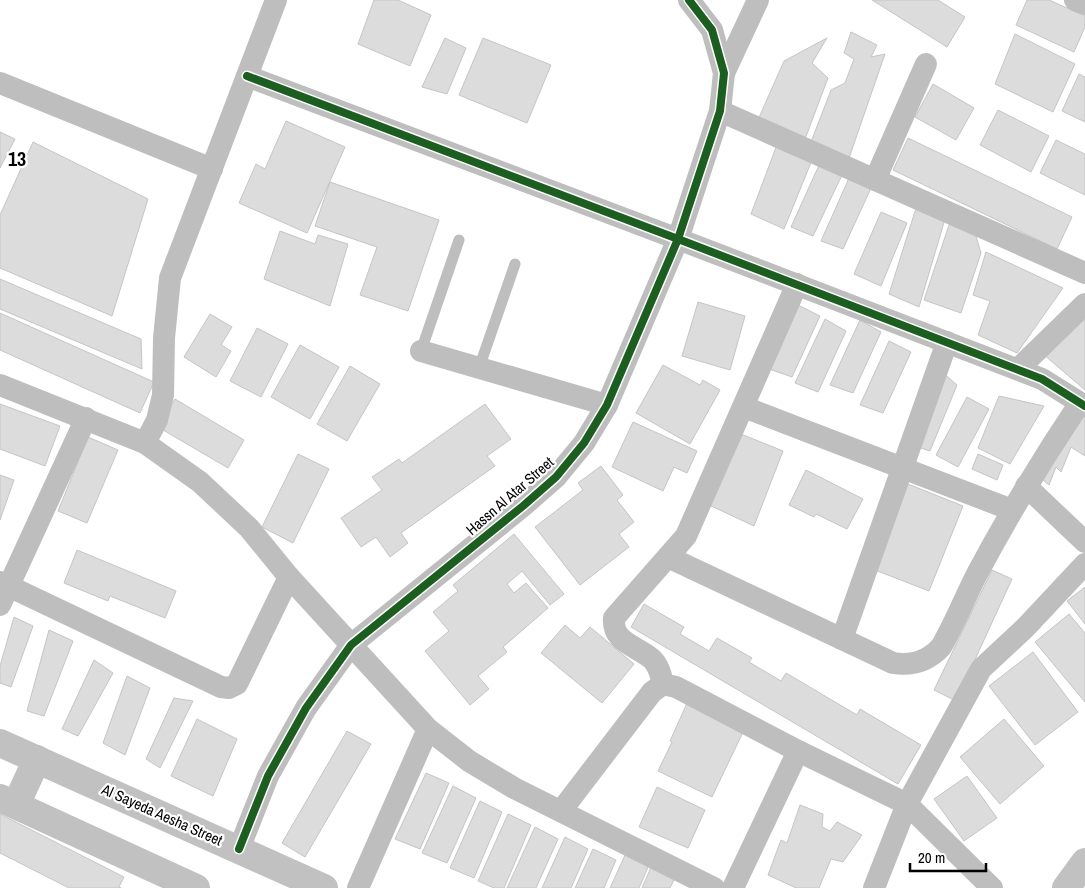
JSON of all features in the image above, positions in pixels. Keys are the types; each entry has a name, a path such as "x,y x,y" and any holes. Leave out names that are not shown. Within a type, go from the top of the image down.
{"street":[{"path":"145,443 157,420 163,395 164,338 170,278 276,0"},
{"name":"Hassn Al Atar Street","path":"239,849 268,776 306,708 351,645 523,506 556,477 584,443 607,405 678,239 720,111 724,73 712,30 688,0"},
{"path":"724,73 758,0"},
{"path":"1075,0 1085,4"},
{"path":"875,180 926,64"},
{"path":"248,76 1042,379 1082,405 1026,486 977,574 946,638 934,654 916,663 905,665 893,663 668,557"},
{"path":"0,83 212,169"},
{"path":"720,111 1085,273"},
{"path":"663,684 660,671 652,660 618,636 613,628 614,618 686,536 797,284"},
{"path":"1018,370 1085,304"},
{"path":"842,639 947,342"},
{"path":"421,351 607,405"},
{"path":"0,385 145,443 200,482 249,528 289,576 428,729 470,761 514,788 714,888"},
{"path":"744,407 1012,510"},
{"path":"86,418 3,591 221,687 229,688 237,684 289,576"},
{"path":"1026,486 1085,542"},
{"path":"874,888 907,804 981,669 1026,627 1085,564"},
{"path":"561,811 652,692 663,684 676,687 907,804 992,888"},
{"path":"358,888 428,729"},
{"name":"Al Sayeda Aesha Street","path":"0,742 324,888"},
{"path":"733,888 798,750"},
{"path":"37,759 8,801 179,884"}],"lane":[{"path":"421,351 459,240"},
{"path":"479,368 515,264"}],"building":[{"path":"374,0 398,0 431,15 410,66 358,44"},
{"path":"872,0 938,0 965,17 947,47"},
{"path":"1027,0 1049,0 1085,16 1085,27 1074,52 1016,25"},
{"path":"851,32 877,45 871,57 885,54 849,158 811,142 831,90 845,83 854,59 844,53"},
{"path":"1015,34 1075,64 1053,112 995,84"},
{"path":"445,38 466,48 447,94 422,87"},
{"path":"483,38 551,65 527,123 459,95"},
{"path":"827,38 812,63 828,78 802,147 757,122 784,61"},
{"path":"1079,74 1085,77 1085,122 1062,111"},
{"path":"933,84 974,108 956,140 915,117"},
{"path":"998,110 1049,136 1031,172 980,145"},
{"path":"286,121 345,147 307,233 239,203 256,164 265,169"},
{"path":"0,132 15,139 0,168"},
{"path":"908,138 1072,217 1057,249 893,170"},
{"path":"1056,140 1085,154 1085,195 1040,173"},
{"path":"33,142 148,199 112,316 0,268 0,215"},
{"path":"778,142 812,160 784,229 751,214"},
{"path":"820,163 842,175 813,236 791,227"},
{"path":"850,176 872,186 843,249 821,241"},
{"path":"330,182 439,220 408,311 360,295 377,247 315,226"},
{"path":"917,205 945,219 919,307 889,294"},
{"path":"881,212 907,223 881,286 854,274"},
{"path":"950,222 975,233 981,253 961,313 924,300"},
{"path":"280,231 315,244 318,235 348,244 330,306 264,279"},
{"path":"986,252 1063,288 1017,353 978,335 990,301 973,295"},
{"path":"0,279 141,339 142,369 0,309"},
{"path":"698,302 745,316 730,370 682,356"},
{"path":"798,305 820,316 792,377 769,369"},
{"path":"0,313 154,382 140,413 0,350"},
{"path":"210,314 232,327 221,345 231,351 216,377 184,357"},
{"path":"1085,318 1085,390 1043,354"},
{"path":"825,319 846,331 818,392 795,383"},
{"path":"860,320 881,332 853,393 830,385"},
{"path":"257,328 288,344 261,397 230,381"},
{"path":"889,341 911,352 883,413 860,405"},
{"path":"300,345 339,367 310,419 271,397"},
{"path":"663,365 700,385 703,380 720,390 690,444 636,413"},
{"path":"350,366 380,384 347,441 317,424"},
{"path":"942,372 957,385 930,451 911,445"},
{"path":"999,396 1044,406 1010,464 978,448"},
{"path":"967,397 989,409 958,467 936,455"},
{"path":"175,399 244,440 228,468 158,427"},
{"path":"0,404 60,426 45,466 0,449"},
{"path":"485,404 511,439 487,456 495,466 401,533 408,543 390,557 376,537 361,547 341,518 382,490 372,477 399,459 402,463"},
{"path":"1079,414 1085,418 1085,456 1071,447 1061,472 1056,467 1049,485 1038,476"},
{"path":"633,422 697,451 687,473 674,467 663,491 612,467"},
{"path":"741,434 783,451 754,526 709,505"},
{"path":"88,437 118,450 87,523 58,511"},
{"path":"298,454 329,469 293,543 262,527"},
{"path":"978,454 1003,465 997,480 972,469"},
{"path":"601,466 623,495 617,500 634,522 619,534 629,547 580,585 535,527 583,490 578,483"},
{"path":"806,470 863,499 847,529 816,514 814,517 789,505"},
{"path":"0,475 14,480 0,520"},
{"path":"908,484 963,506 929,591 875,570"},
{"path":"514,534 564,594 550,605 522,571 507,584 514,593 526,583 548,608 503,647 507,652 478,676 489,689 470,705 425,651 449,631 433,612 458,591 453,585"},
{"path":"77,550 176,591 165,618 110,596 108,601 64,583"},
{"path":"992,570 1012,579 956,701 934,690"},
{"path":"1085,587 1085,624 1067,601"},
{"path":"644,604 684,627 680,634 709,651 717,638 752,658 749,662 781,681 786,673 857,715 860,709 921,745 898,784 631,627"},
{"path":"1069,614 1085,633 1085,702 1035,642"},
{"path":"14,617 33,626 11,687 0,683 0,666"},
{"path":"565,625 580,638 590,627 634,664 602,703 541,653"},
{"path":"49,630 73,641 44,716 27,711"},
{"path":"1033,652 1078,712 1035,745 989,686"},
{"path":"94,660 113,673 78,736 62,729"},
{"path":"127,676 150,688 125,755 103,743"},
{"path":"174,698 193,701 160,768 146,759"},
{"path":"688,701 745,728 712,797 658,771"},
{"path":"197,719 237,739 213,796 171,776"},
{"path":"1004,719 1044,766 1000,804 960,757"},
{"path":"347,731 371,744 305,857 282,843"},
{"path":"426,773 449,783 420,849 395,839"},
{"path":"967,776 997,818 964,841 934,799"},
{"path":"453,786 476,798 447,863 422,853"},
{"path":"657,787 705,810 688,848 639,827"},
{"path":"480,801 502,812 474,878 450,868"},
{"path":"800,805 823,814 822,827 830,831 837,822 862,835 843,862 831,859 819,888 796,888 768,875 781,840 787,843"},
{"path":"0,814 124,877 119,887 121,888 69,888 0,853"},
{"path":"508,814 531,825 504,888 494,888 478,881"},
{"path":"535,827 558,839 536,888 507,888"},
{"path":"565,837 588,849 571,888 542,888"},
{"path":"593,849 616,860 604,888 575,888"},
{"path":"626,853 649,865 639,888 610,888"},
{"path":"652,865 676,876 670,888 642,888"}],"cycle path":[{"path":"239,849 268,776 306,708 351,645 523,506 556,477 584,443 607,405 678,239 720,111 724,73 712,30 689,0"},
{"path":"247,76 1042,379 1085,406"}],"district":[{"name":"13","path":"17,159"}]}
